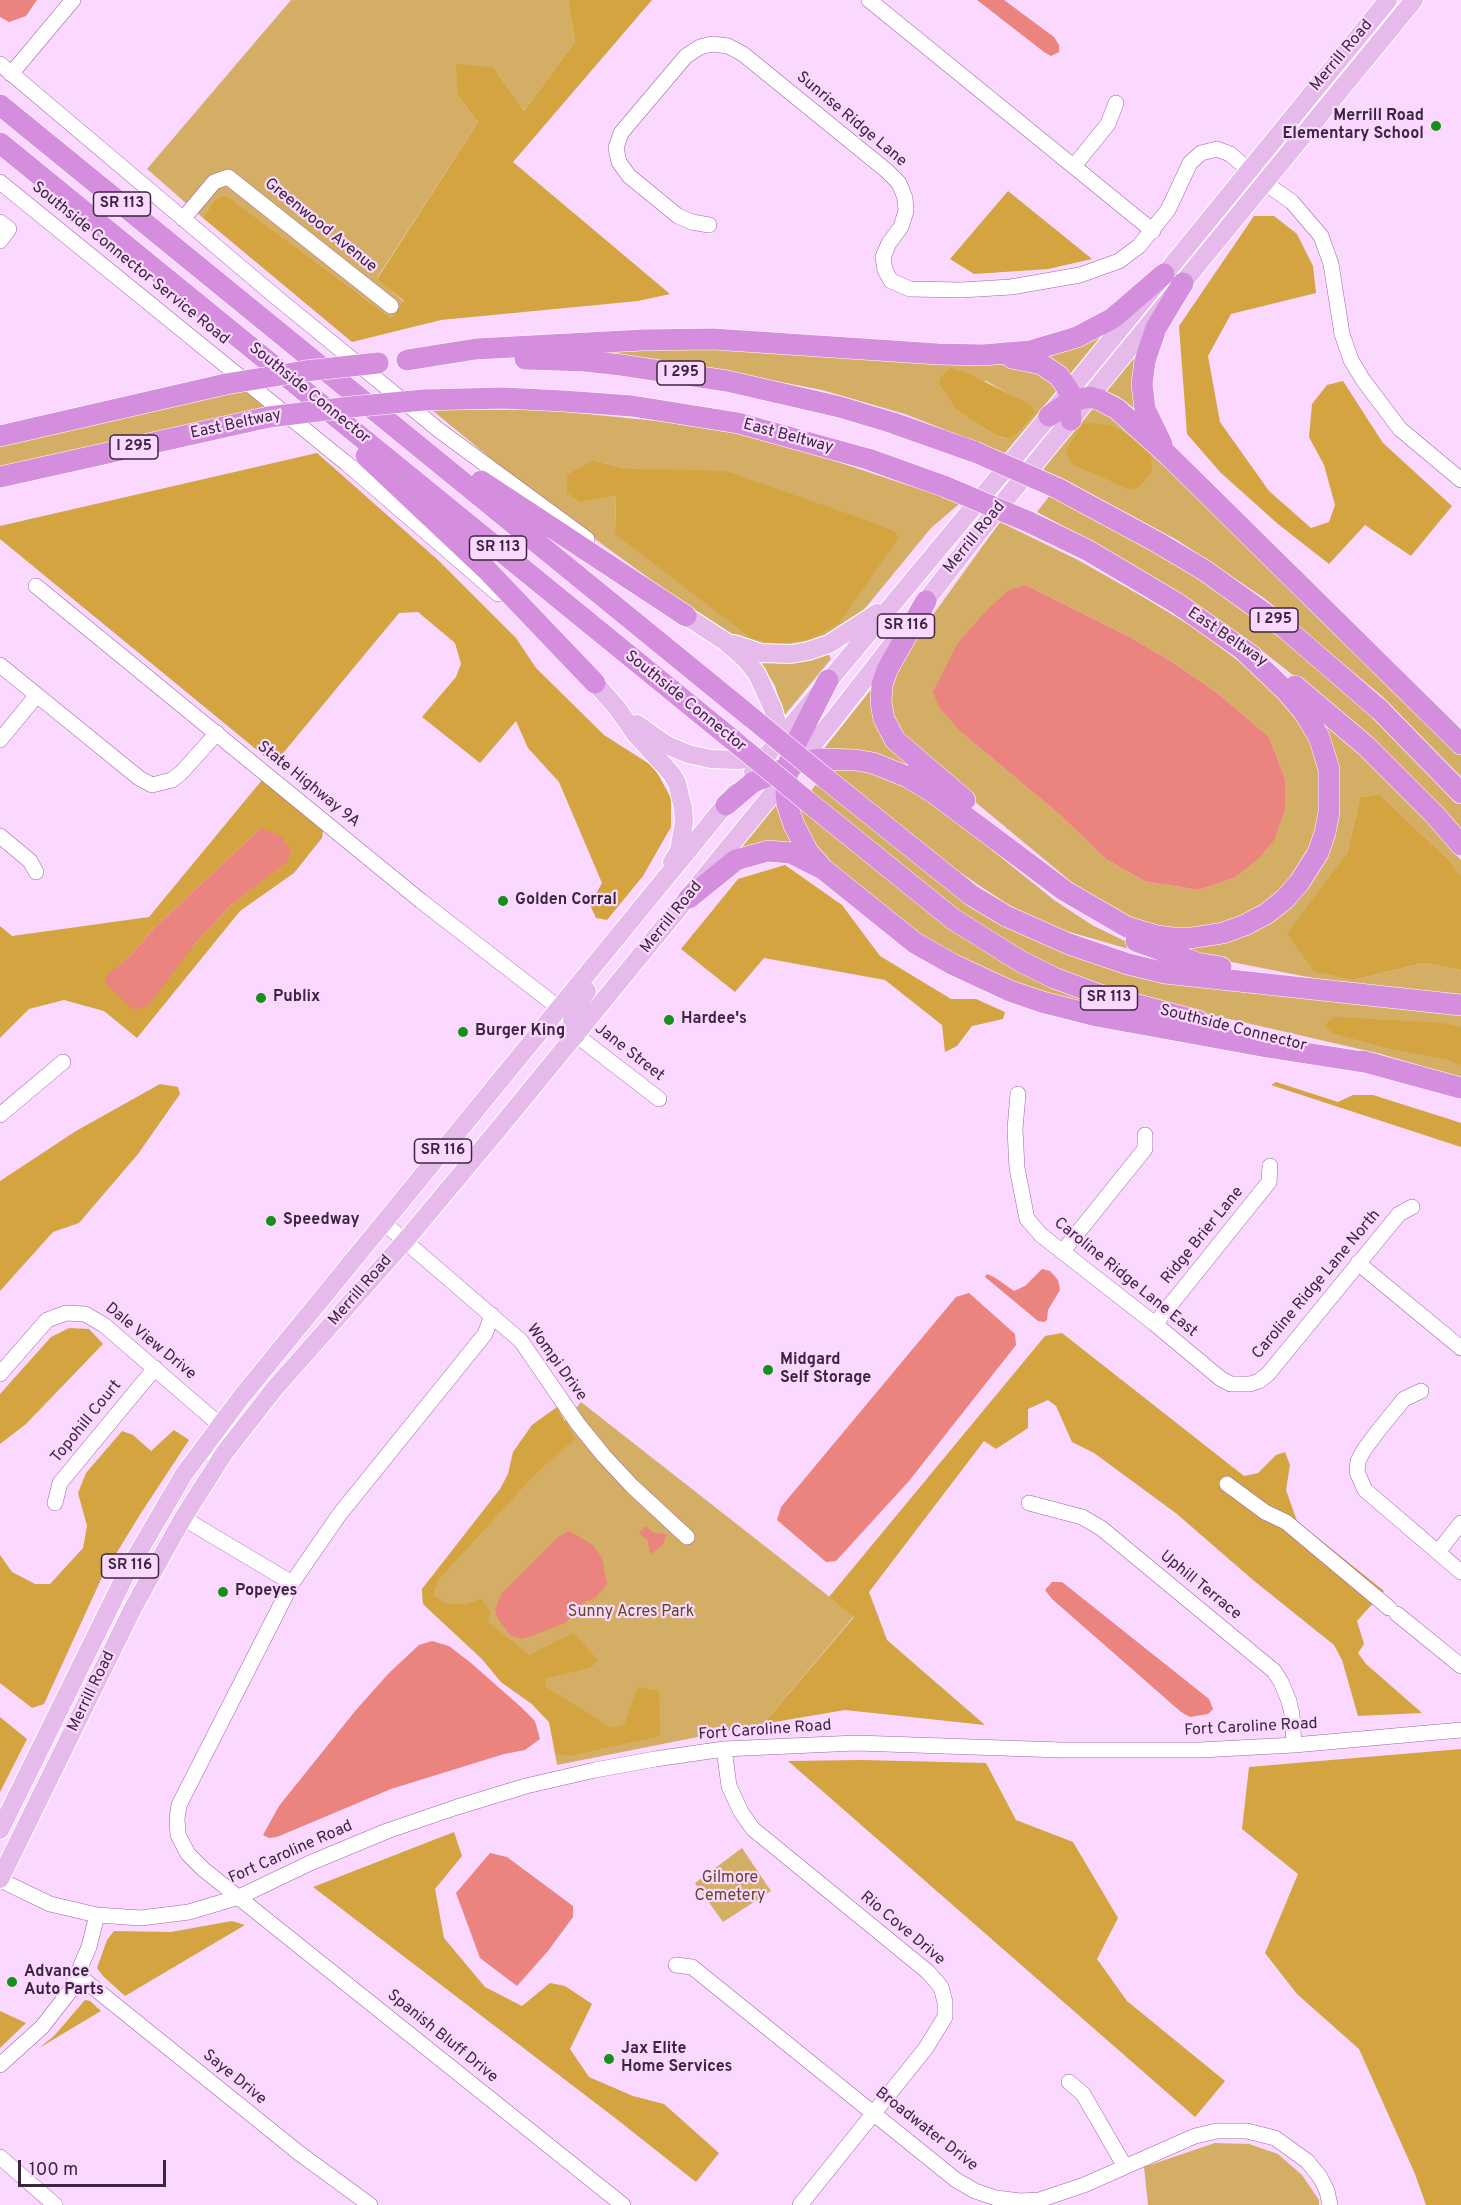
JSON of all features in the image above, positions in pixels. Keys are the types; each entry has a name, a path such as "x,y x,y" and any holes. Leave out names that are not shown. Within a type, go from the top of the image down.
{"highway":[{"name":"Southside Connector","path":"0,105 422,447 596,593 971,895 1041,933 1128,964 1165,973 1461,1005"},
{"name":"Southside Connector","path":"0,143 807,801 953,919 992,945 1054,978 1100,995 1376,1064 1461,1088"},
{"path":"982,355 1030,351 1077,337 1180,277"},
{"path":"1168,455 1145,409 1142,384 1149,343 1180,277"},
{"path":"407,360 476,349 643,340 713,339 982,355 1022,359 1041,364 1059,376 1075,402"},
{"path":"261,356 488,570 595,683"},
{"name":"I 295","path":"0,436 226,384 305,371 407,360 481,358 585,361 691,374 790,394 892,423 975,452 1057,488 1194,564 1285,628 1380,710 1461,793"},
{"name":"East Beltway","path":"0,477 269,417 350,406 424,400 503,398 632,406 738,423 868,459 946,487 1029,522 1086,550 1131,576 1178,604 1284,676 1358,740 1435,815 1461,845"},
{"path":"1049,416 1075,402 1100,400 1117,409 1168,455 1461,744"},
{"path":"422,447 454,463 686,616"},
{"path":"926,601 887,670 882,685 881,703 888,729 904,749 1100,912"},
{"path":"782,760 856,760 873,763 908,777 966,816 1065,891 1127,927 1157,936 1191,938 1223,933 1266,914 1285,899 1311,865 1325,833 1329,812 1329,769 1319,737 1304,712 1286,691 1241,648"},
{"path":"726,805 782,760 828,680"},
{"path":"782,760 787,804 794,825 808,852 823,869 915,943 982,979 1021,995 1097,1016 1376,1064"},
{"path":"908,777 1066,903 1094,920 1162,952 1197,963 1260,975 1290,987"},
{"path":"689,898 736,860 768,850 790,853 823,869"}],"main road":[{"name":"Merrill Road","path":"1180,277 1231,194 1312,91 1388,0"},
{"path":"1344,86 1348,67 1405,0"},
{"name":"Merrill Road","path":"0,1880 133,1608 183,1518 225,1452 275,1388 405,1241 689,898 736,839 782,760 833,720 926,601 1075,402 1180,277 1246,206 1414,0"},
{"path":"1265,183 1264,167 1303,119 1309,108 1312,91"},
{"path":"1180,277 1246,194 1250,185 1250,171"},
{"name":"Merrill Road","path":"828,680 1049,416"},
{"path":"726,642 761,653 791,654 808,651 829,644 893,602"},
{"path":"617,708 659,740 688,754 711,759 782,760 777,723 757,674 745,659 726,642 686,616"},
{"path":"595,683 636,735 671,772 681,794 684,822 679,851 657,890"},
{"name":"Merrill Road","path":"0,1830 128,1570 178,1484 220,1425 726,805"},
{"path":"576,1035 572,1022 578,1001 704,848 726,805"},
{"path":"496,1132 555,1048 562,1031 559,1008"}],"street":[{"path":"73,0 6,69 276,297 440,431 630,570 686,616"},
{"path":"869,0 1153,231"},
{"name":"Sunrise Ridge Lane","path":"709,225 692,222 678,216 629,176 619,162 616,148 621,133 686,56 700,47 712,44 728,46 743,54 899,183 905,198 906,211 901,227 889,243 883,257 885,270 891,281 910,289 961,290 1011,287 1080,275 1119,261 1139,246 1168,210 1190,163 1201,153 1217,149 1230,154 1250,171"},
{"path":"1074,166 1108,124 1116,103"},
{"name":"Greenwood Avenue","path":"183,219 214,182 224,177 234,180 391,306"},
{"name":"Southside Connector Service Road","path":"0,182 166,315 404,512 595,683"},
{"path":"1265,183 1292,202 1321,236 1332,264 1342,334 1351,360 1363,380 1400,429 1461,480"},
{"name":"State Highway 9A","path":"36,586 421,901 559,1008"},
{"path":"0,665 139,778 152,785 172,780 181,773 217,733"},
{"path":"0,740 37,695"},
{"path":"0,836 30,861 36,872"},
{"name":"Jane Street","path":"576,1035 659,1099"},
{"path":"0,1115 63,1062"},
{"name":"Caroline Ridge Lane East","path":"1018,1094 1015,1129 1017,1168 1027,1219 1041,1235 1221,1379 1231,1384 1250,1384"},
{"path":"1063,1251 1145,1149 1145,1135"},
{"name":"Ridge Brier Lane","path":"1155,1324 1269,1182 1270,1166"},
{"name":"Caroline Ridge Lane North","path":"1250,1384 1268,1374 1399,1214 1412,1207"},
{"name":"Wompi Drive","path":"384,1223 521,1341 578,1424 604,1456 632,1486 687,1537"},
{"path":"1358,1263 1459,1343"},
{"name":"Dale View Drive","path":"0,1374 47,1320 66,1313 85,1314 94,1318 155,1368 220,1425"},
{"name":"Spanish Bluff Drive","path":"492,1315 485,1334 339,1515 292,1583 179,1805 178,1835 188,1854 239,1897 623,2205"},
{"name":"Topohill Court","path":"55,1503 60,1483 155,1368"},
{"path":"1421,1391 1404,1399 1364,1450 1358,1461 1357,1472 1365,1490 1461,1572"},
{"path":"199,1491 223,1442 224,1433 220,1425"},
{"path":"1227,1484 1265,1512 1286,1522 1461,1666"},
{"name":"Uphill Terrace","path":"1029,1503 1082,1517 1101,1528 1274,1671 1289,1701 1294,1745"},
{"path":"183,1518 292,1583"},
{"path":"1438,1552 1461,1523"},
{"name":"Fort Caroline Road","path":"0,1880 50,1904 98,1916 141,1918 189,1912 239,1897 310,1863 387,1831 457,1807 526,1786 596,1770 724,1749 856,1743 1061,1750 1200,1749 1294,1745 1461,1730"},
{"name":"Rio Cove Drive","path":"724,1749 732,1794 753,1829 928,1972 941,1987 945,2002 945,2017 936,2034 800,2205"},
{"path":"0,2065 42,2027 65,1999 78,1975 98,1916"},
{"name":"Broadwater Drive","path":"676,1965 692,1967 956,2180 975,2191 996,2198 1020,2201 1039,2200 1084,2185 1124,2165 1195,2136 1217,2131 1247,2131 1275,2138 1307,2161 1320,2177 1327,2191 1330,2205"},
{"name":"Saye Drive","path":"78,1975 299,2154 368,2204"},
{"path":"1069,2082 1083,2094 1124,2165"},
{"path":"0,2157 55,2205"}],"green space":[{"path":"291,0 568,0 575,42 524,111 494,68 458,96 478,122 377,278 404,302 391,318 226,195 215,199 203,218 147,169"},
{"path":"1112,324 1069,381 1038,356"},
{"path":"622,345 865,352 1037,367 1061,388 1009,455 905,414 822,390 682,363 567,351","holes":["986,381 1033,407 1034,412 1029,421 1018,433 1007,439 995,435 956,410 940,386"]},
{"path":"1139,347 1142,414 1119,397 1104,390"},
{"path":"244,390 267,409 0,469 0,443"},
{"path":"1091,404 1100,404 1461,748 1461,777 1383,697 1264,598 1177,540 1064,479 1039,468"},
{"path":"432,410 548,410 666,422 740,434 787,445 959,504 931,528 862,612 838,632 784,649 731,638 540,499","holes":["593,460 624,468 668,470 798,497 896,532 615,534 616,495"]},
{"path":"1051,494 1187,566 1324,667 1461,802 1461,834 1322,698 1256,646 1185,596 1037,512"},
{"path":"1000,522 1078,560 1145,598 1196,629 1280,692 1322,761 1319,836 1276,900 1211,931 1147,927 1080,889 950,781 893,724 890,693 904,655","holes":["1026,585 1128,636 1216,692 1269,737 1285,778 1285,809 1234,878 1199,890 1144,881 1106,859 1059,814 962,733"]},
{"path":"827,652 831,659 784,716 775,686 758,658"},
{"path":"873,687 909,764 907,765 879,755 823,750"},
{"path":"1317,717 1361,756 1429,824 1461,860 1461,875 1449,860 1379,794 1360,797 1347,853 1288,934 1353,980 1424,963 1461,970 1461,995 1318,979 1201,956 1175,948 1234,936 1328,843"},
{"path":"825,764 884,772 931,801 1054,900 1092,925 1143,950 1143,953 1066,931 1027,915 1004,902 946,863"},
{"path":"818,782 1048,943 1461,1012 1461,1077 1377,1053 1134,997 1058,970 969,920 810,792"},
{"path":"777,801 793,844 738,850"},
{"path":"793,803 922,906 1117,1010 1056,1000 941,950 820,857"},
{"name":"Sunny Acres Park","path":"581,1402 854,1616 763,1724 557,1765 549,1722 532,1704 501,1682 482,1659 423,1604 422,1589"},
{"name":"Gilmore Cemetery","path":"742,1848 771,1891 723,1922 695,1883"},
{"path":"1215,2143 1249,2144 1278,2154 1302,2175 1319,2200 1319,2205 1148,2205 1144,2167"}],"shaded area":[{"path":"0,0 37,0 26,16 9,22 0,17"},
{"path":"568,0 652,0 513,162 670,294 638,301 441,320 352,342 203,218 215,199 226,195 391,318 404,301 377,279 478,122 458,96 456,64 494,68 524,111 575,42"},
{"path":"977,0 1004,0 1054,37 1059,45 1059,52 1051,56 1044,52"},
{"path":"1008,191 1092,259 1048,269 974,274 950,259"},
{"path":"1254,216 1274,216 1297,234 1313,266 1316,293 1231,314 1208,356 1220,422 1269,491 1311,528 1329,522 1335,505 1324,465 1309,437 1312,404 1327,385 1343,381 1383,443 1452,506 1411,556 1365,525 1329,564 1278,524 1221,473 1187,434 1179,326"},
{"path":"950,368 969,374 1028,403 1035,412 1018,433 1008,439 995,435 956,410 940,386 940,379"},
{"path":"1095,423 1114,426 1151,451 1152,471 1140,486 1131,490 1072,464 1066,451 1082,424"},
{"path":"317,453 439,561 516,638 536,668 604,735 654,767 671,798 671,827 643,876 607,920 596,918 590,905 602,883 559,782 528,748 516,721 480,763 422,717 456,677 461,664 455,643 418,612 399,613 274,764 0,539 0,526"},
{"path":"593,460 624,468 725,471 869,521 896,532 898,539 839,623 810,639 778,644 751,638 615,534 616,495 580,502 567,493 567,475"},
{"path":"1026,585 1128,636 1169,660 1216,692 1269,737 1285,778 1285,809 1274,840 1259,858 1234,878 1199,890 1144,881 1106,859 1059,814 962,733 939,707 933,692 958,643 988,609 1009,590"},
{"path":"262,780 323,831 322,838 294,873 240,911 137,1038 104,1011 64,1000 29,1009 0,1038 0,926 12,936 149,917","holes":["261,828 286,862 231,905 193,946 107,976 130,956 153,929"]},
{"path":"1379,794 1449,860 1461,875 1461,970 1424,963 1353,980 1314,971 1287,934 1347,853 1360,797"},
{"path":"261,828 281,836 291,851 287,862 231,905 193,946 149,1005 134,1010 105,983 106,976 130,956 153,929"},
{"path":"785,865 842,905 880,956 951,999 976,999 1005,1012 1003,1019 972,1026 957,1046 945,1052 942,1025 885,980 764,958 735,992 681,949 738,879"},
{"path":"1335,1017 1442,1023 1461,1027 1461,1065 1449,1060 1387,1048 1332,1033 1324,1025"},
{"path":"1276,1082 1338,1102 1353,1095 1373,1095 1461,1123 1461,1147 1271,1085"},
{"path":"160,1084 178,1087 180,1094 138,1154 79,1223 53,1232 0,1291 0,1181 76,1131"},
{"path":"1042,1269 1050,1271 1058,1280 1060,1290 1044,1322 1038,1321 985,1277 987,1274 994,1277 1014,1291 1025,1286"},
{"path":"969,1293 1015,1334 1016,1345 909,1481 836,1561 826,1562 777,1520 781,1507 956,1297"},
{"path":"69,1328 89,1329 103,1344 26,1424 0,1444 0,1394 51,1337"},
{"path":"1062,1333 1244,1476 1258,1473 1276,1455 1285,1452 1290,1465 1286,1490 1297,1521 1384,1591 1357,1621 1364,1644 1358,1653 1366,1664 1422,1713 1358,1716 1342,1660 1334,1645 1253,1580 1177,1514 1094,1453 1072,1442 1056,1406 1048,1400 1028,1409 1028,1428 996,1449 984,1441 869,1592 887,1640 985,1725 845,1710 763,1724 854,1617 829,1597 1045,1336"},
{"path":"557,1407 575,1439 537,1472 438,1580 433,1596 448,1604 466,1604 481,1599 490,1611 488,1622 529,1655 573,1633 597,1659 592,1667 545,1679 546,1687 611,1728 624,1725 638,1687 659,1691 660,1736 569,1756 556,1754 549,1722 532,1704 501,1682 482,1659 423,1604 422,1589 500,1489 508,1474 513,1452 532,1425"},
{"path":"174,1430 189,1440 103,1575 44,1704 32,1708 0,1683 0,1555 12,1572 35,1584 50,1584 83,1548 87,1526 78,1493 86,1473 122,1431 133,1435 151,1451"},
{"path":"645,1526 654,1533 667,1534 662,1546 650,1554 648,1541 639,1533"},
{"path":"569,1531 593,1545 602,1558 607,1584 595,1598 583,1603 565,1623 523,1639 511,1636 498,1619 495,1609 502,1593 558,1537"},
{"path":"1052,1582 1062,1582 1209,1699 1213,1709 1208,1714 1190,1717 1181,1712 1052,1599 1045,1590"},
{"path":"432,1641 449,1646 522,1708 535,1721 540,1739 525,1750 504,1754 391,1789 277,1837 269,1838 263,1835 279,1806 356,1710 389,1673 419,1645"},
{"path":"0,1717 27,1739 0,1792"},
{"path":"1461,1749 1461,2205 1426,2205 1415,2174 1359,2049 1297,1994 1265,1953 1298,1874 1242,1829 1249,1767"},
{"path":"788,1761 986,1763 1016,1820 1073,1842 1118,1918 1097,1959 1127,2001 1225,2081 1195,2117"},
{"path":"454,1832 462,1856 435,1889 444,1938 485,1987 522,2006 550,1983 565,1986 592,2004 570,2049 589,2077 633,2096 664,2104 719,2153 696,2182 313,1887"},
{"path":"490,1853 507,1857 573,1906 573,1917 548,1951 517,1986 480,1958 456,1893"},
{"path":"232,1921 245,1925 125,1996 97,1968 107,1940 114,1931 171,1932"},
{"path":"85,2000 90,2001 101,2011 39,2048 54,2036"},
{"path":"0,2011 26,2023 0,2048"}],"place":[{"name":"Merrill Road Elementary School","path":"1436,126"},
{"name":"Golden Corral","path":"503,901"},
{"name":"Publix","path":"261,998"},
{"name":"Hardee's","path":"669,1020"},
{"name":"Burger King","path":"463,1032"},
{"name":"Speedway","path":"271,1221"},
{"name":"Midgard Self Storage","path":"768,1370"},
{"name":"Popeyes","path":"223,1592"},
{"name":"Advance Auto Parts","path":"12,1982"},
{"name":"Jax Elite Home Services","path":"609,2059"}]}
